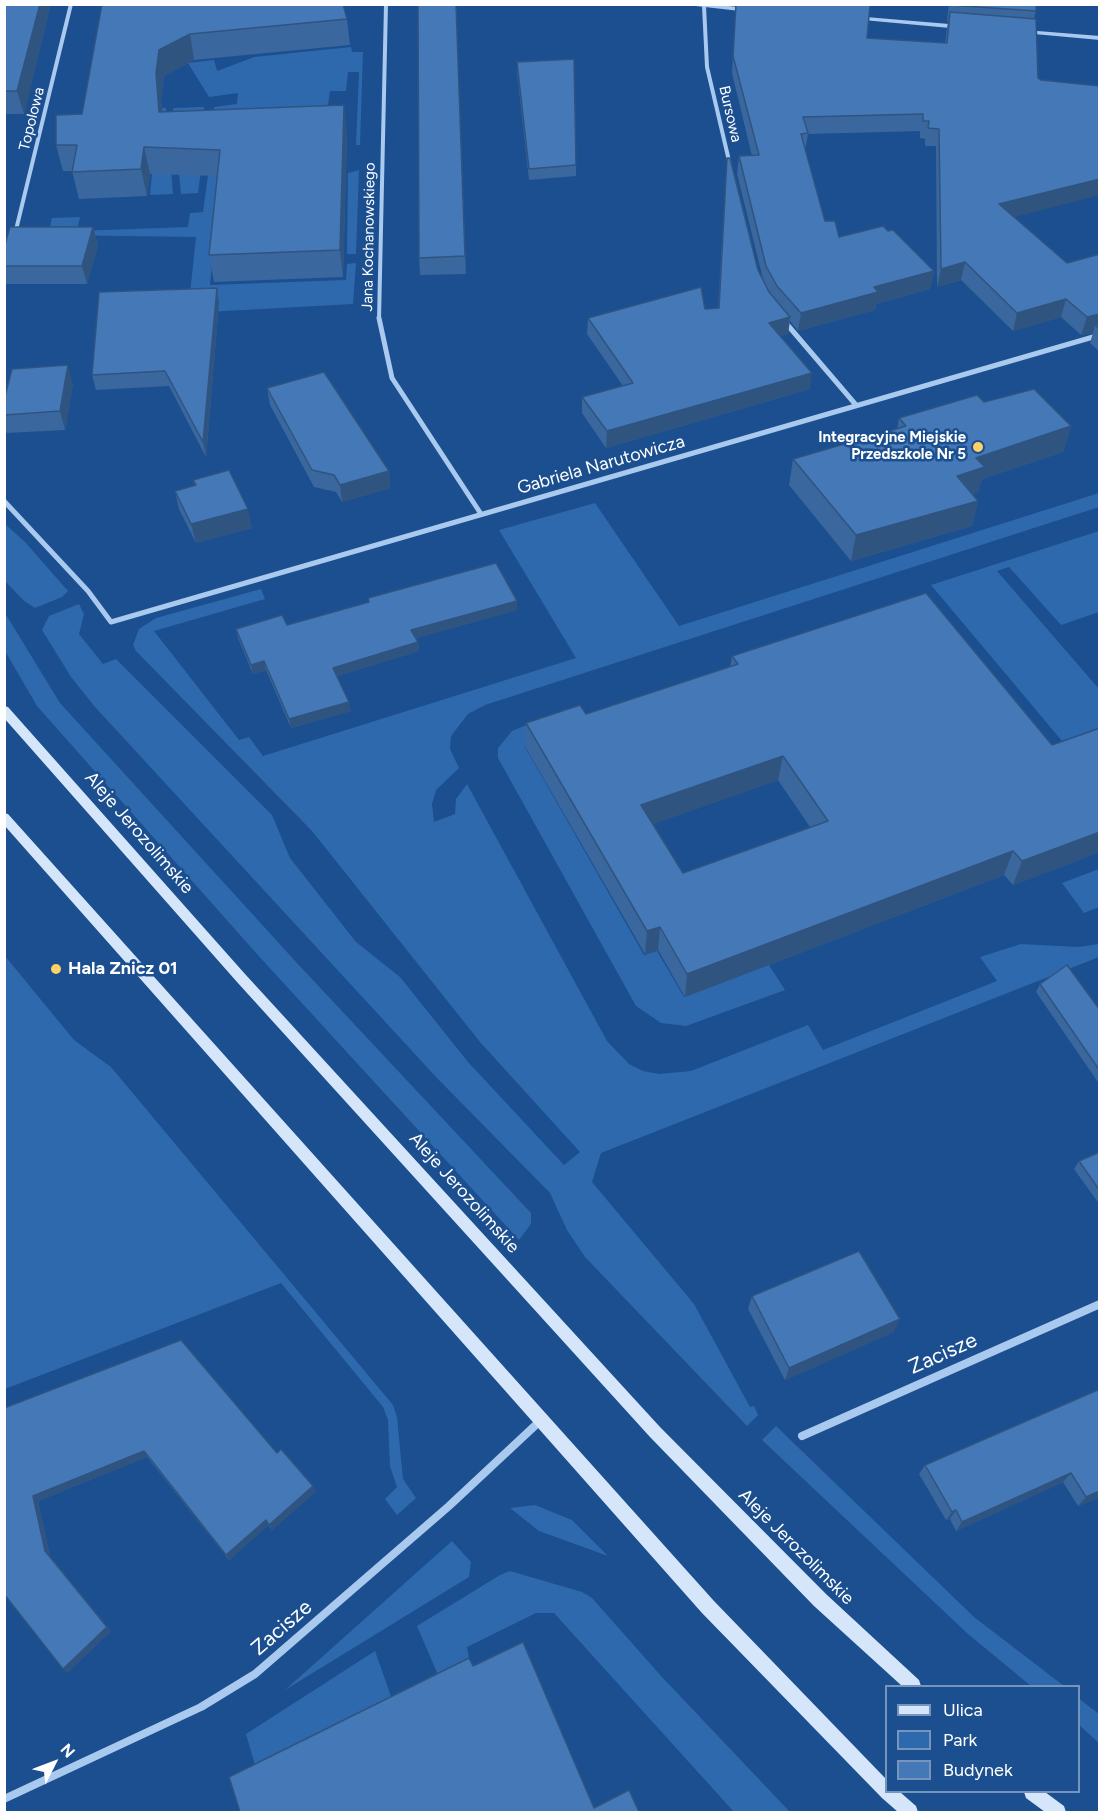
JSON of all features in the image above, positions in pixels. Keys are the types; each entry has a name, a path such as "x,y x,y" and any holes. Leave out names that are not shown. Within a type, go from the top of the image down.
{"main road":[{"name":"Aleje Jerozolimskie","path":"4,710 241,978 655,1432 820,1600 912,1685"},
{"path":"4,817 708,1607 885,1789"},
{"path":"889,1793 910,1812"},
{"path":"1034,1793 1058,1812"}],"street":[{"name":"Topolowa","path":"13,243 71,4"},
{"name":"Jana Kochanowskiego","path":"386,4 379,320 392,378 481,514"},
{"path":"681,4 763,11"},
{"name":"Bursowa","path":"704,6 707,67 731,169"},
{"path":"844,17 972,27"},
{"path":"1018,31 1100,38"},
{"path":"778,315 856,405"},
{"name":"Gabriela Narutowicza","path":"4,501 88,591 111,622 1100,335"},
{"name":"Zacisze","path":"802,1436 1100,1304"},
{"name":"Zacisze","path":"4,1799 201,1707 255,1674 449,1506 540,1421"}],"green space":[{"path":"351,47 352,52 363,52 360,145 356,145 359,72 348,72 346,91 330,91 325,127 212,135 214,107 237,104 238,93 209,97 188,63 214,60 217,71 254,57"},
{"path":"204,107 200,130 203,154 198,193 181,194 173,108"},
{"path":"162,108 166,108 173,194 150,195 152,174 169,174"},
{"path":"359,170 356,254 347,254 348,173"},
{"path":"208,175 221,175 210,285 346,280 347,264 356,263 353,304 188,313 196,237 48,235 52,218 80,217 77,231 188,227 190,213 203,212"},
{"path":"1099,493 1099,507 485,705 468,714 451,736 450,749 459,768 436,790 432,804 434,822 455,814 456,799 467,784 607,1041 629,1064 643,1071 659,1074 691,1071 808,1025 823,1050 997,981 980,957 1021,944 1078,947 1099,944 1099,957 601,1153 592,1182 694,1304 750,1407 754,1406 758,1415 747,1426 585,1257 567,1230 550,1193 437,1078 95,707 71,677 42,630 49,616 79,604 84,614 79,634 103,664 116,659 272,815 290,858 356,942 400,977 468,1062 564,1165 580,1152 480,1042 312,831 136,651 133,645 139,629 156,618 261,589 265,599 154,631 239,740 249,737 263,756 576,658 499,530 595,503 679,626"},
{"path":"5,524 25,542 68,591 62,597 35,608 24,601 5,581"},
{"path":"1099,531 1099,612 1061,625 1009,567 997,571 1099,689 1099,728 1062,741 931,585"},
{"path":"5,613 60,703 297,963 531,1213 531,1224 519,1240 256,953 37,706 5,651"},
{"path":"563,710 576,730 525,747 644,955 657,951 684,997 769,965 785,990 686,1026 661,1023 636,1006 498,758 498,748 512,731"},
{"path":"1099,869 1099,907 1084,913 1062,883"},
{"path":"5,956 74,1040 111,1067 393,1405 397,1417 403,1479 416,1498 397,1515 385,1499 397,1487 390,1466 388,1420 383,1407 281,1283 5,1389"},
{"path":"776,1426 974,1617 1063,1685 1030,1685 968,1634 762,1440"},
{"path":"535,1505 572,1520 608,1556 539,1531 510,1508"},
{"path":"452,1541 471,1562 469,1577 285,1690"},
{"path":"510,1571 582,1592 592,1598 662,1677 790,1812 734,1812 554,1613 536,1613 467,1647 469,1659 438,1675 417,1626"},
{"path":"375,1651 392,1699 255,1765 246,1734"},
{"path":"1080,1700 1099,1714 1099,1743 1080,1726"}],"building":[{"path":"4,4 40,4 17,91 4,91"},
{"path":"102,4 343,4 347,19 190,34 159,50 156,73 159,112 344,105 340,250 209,255 220,150 144,147 141,169 72,172 77,145 56,145 56,115 82,114"},
{"path":"418,4 456,4 465,256 419,258"},
{"path":"736,4 870,5 867,38 947,43 950,12 1036,19 1038,78 1100,86 1100,179 999,204 1067,263 1100,254 1100,314 1087,317 1066,299 1017,313 965,262 941,269 939,129 928,128 929,121 923,121 923,114 803,117 808,133 801,134 825,221 835,221 839,237 883,226 888,231 893,230 934,271 874,287 878,292 801,313 777,286 766,266 739,156 759,155 733,56"},
{"path":"950,4 1036,4 1036,11 950,5"},
{"path":"574,59 576,165 529,169 517,62"},
{"path":"727,158 730,158 758,270 769,292 790,317 769,323 812,373 607,431 582,397 633,383 588,318 701,287 705,309 719,308"},
{"path":"10,227 93,227 82,266 4,266 4,248"},
{"path":"217,288 203,442 165,371 92,375 99,292"},
{"path":"68,365 60,411 4,415 4,400 12,369"},
{"path":"324,372 389,471 340,485 334,475 312,470 267,388"},
{"path":"1034,389 1071,426 976,458 985,467 957,476 978,501 856,535 793,459 906,426 899,418 977,395 984,402"},
{"path":"229,470 248,509 191,524 175,491 196,485 193,480"},
{"path":"496,563 517,601 411,630 418,642 333,668 349,702 289,719 264,661 251,665 236,629 282,615 287,625 369,602 368,598"},
{"path":"926,593 1052,745 1100,728 1100,832 1022,861 1013,851 687,974 660,927 647,931 526,723 580,705 586,714 738,664 732,656","holes":["783,756 828,821 683,873 641,805"]},
{"path":"1067,965 1100,1010 1100,1071 1040,984"},
{"path":"1100,1152 1100,1191 1079,1161"},
{"path":"859,1251 900,1319 789,1368 752,1296"},
{"path":"181,1340 277,1453 281,1449 313,1486 269,1525 266,1520 226,1555 144,1451 33,1496 45,1551 107,1627 63,1669 4,1594 4,1408"},
{"path":"1100,1389 1100,1491 1086,1497 1071,1473 962,1522 956,1510 952,1512 925,1465"},
{"path":"523,1642 594,1808 629,1790 639,1812 240,1812 229,1777 469,1658 473,1666"}],"place":[{"name":"Integracyjne Miejskie Przedszkole Nr 5","path":"978,447"},
{"name":"Hala Znicz 01","path":"56,969"}]}
